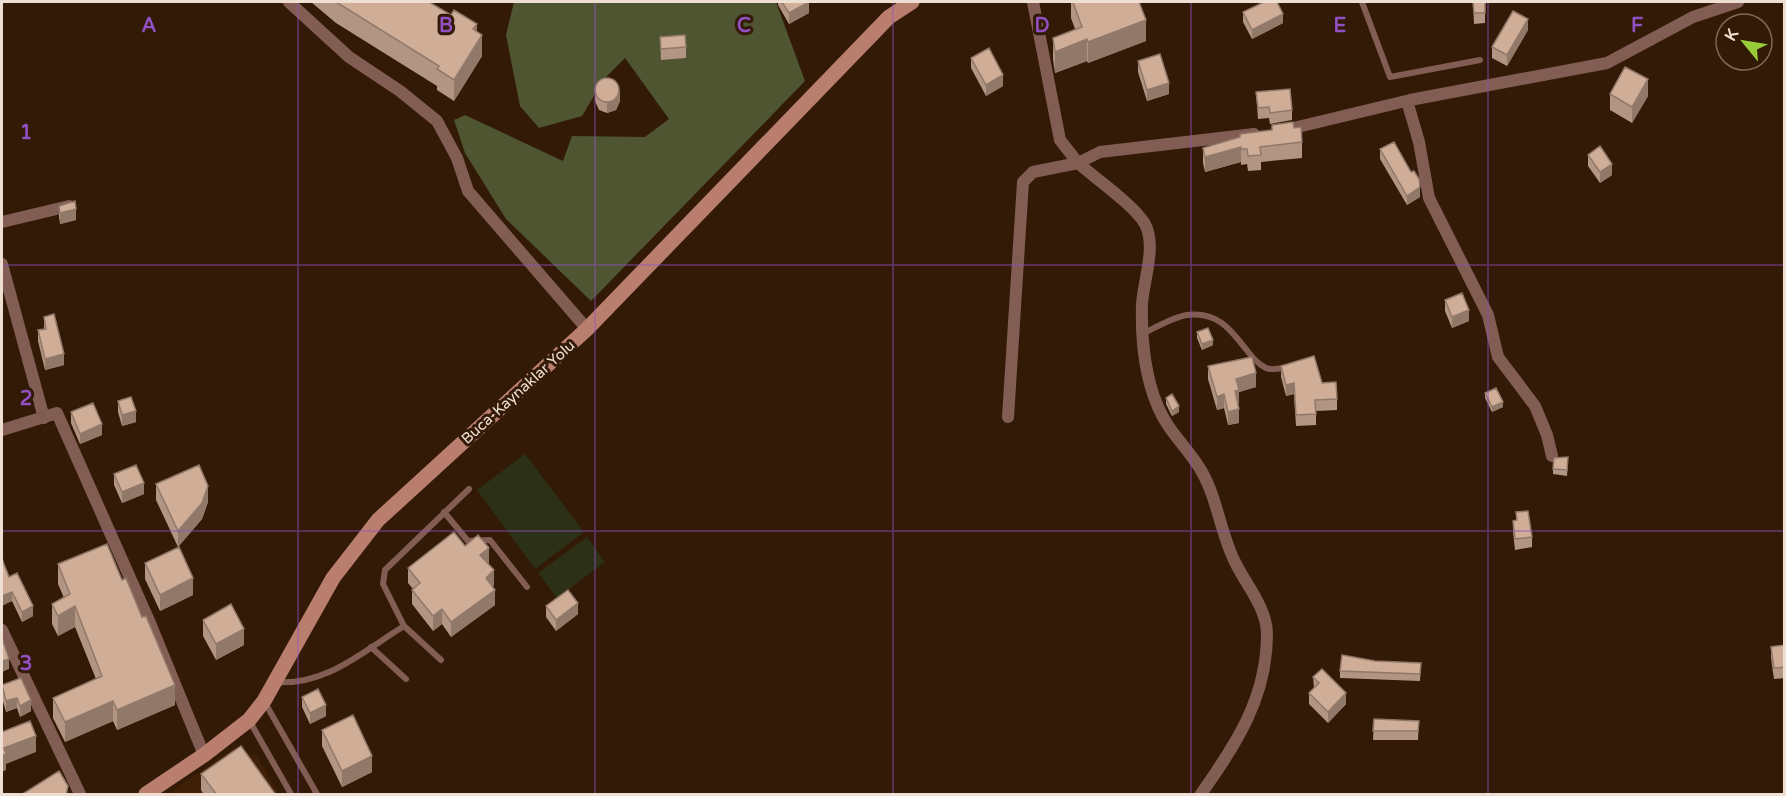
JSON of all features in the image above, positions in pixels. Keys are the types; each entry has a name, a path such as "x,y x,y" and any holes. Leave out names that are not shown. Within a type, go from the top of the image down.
{"street":[{"path":"289,2 349,57 400,91 438,122 457,158 468,190 587,329"},
{"name":"Buca-Kaynaklar Yolu","path":"146,795 204,755 249,720 264,701 333,578 378,520 587,329 889,17 912,2"},
{"path":"1033,2 1060,140 1078,163 1139,216 1147,229 1149,241 1142,306 1148,377 1158,407 1173,434 1206,479 1234,562 1258,604 1267,632 1264,673 1251,715 1237,743 1201,795"},
{"path":"1008,417 1023,182 1033,172 1078,163 1100,152 1283,131 1407,101 1606,63 1693,17 1738,2"},
{"path":"1407,101 1419,142 1429,198 1488,315 1498,357 1527,393 1542,420 1552,456"},
{"path":"2,222 69,206"},
{"path":"2,264 44,418"},
{"path":"2,430 57,413 74,447 204,755"},
{"path":"2,630 80,795"}],"lane":[{"path":"1362,2 1390,77 1480,60"},
{"path":"1144,333 1187,315 1204,317 1230,330 1267,368 1296,366"},
{"path":"441,660 404,626 383,584 383,575 388,566 469,489"},
{"path":"444,512 468,541 490,540 527,587"},
{"path":"274,682 310,681 330,673 404,626"},
{"path":"371,647 406,680"},
{"path":"264,701 316,795"},
{"path":"249,720 291,795"}],"shaded area":[{"path":"234,748 258,757 279,794 168,794"}],"green space":[{"path":"514,2 776,2 805,81 591,301 506,219 465,153 454,120 465,115 563,161 572,136 645,137 669,119 625,58 604,79 582,116 539,128 520,106 506,35"},
{"path":"525,454 584,532 535,569 477,490"},
{"path":"587,537 605,562 557,598 538,573"}],"building":[{"path":"336,2 429,2 451,15 454,10 477,24 473,29 482,35 454,80 437,69 439,66"},
{"path":"782,2 809,2 789,13"},
{"path":"1073,2 1139,2 1146,20 1055,52 1053,38 1082,27"},
{"path":"1264,2 1277,2 1283,14 1252,30 1243,12"},
{"path":"1473,2 1485,2 1485,13 1474,13"},
{"path":"1513,11 1528,19 1507,55 1492,47"},
{"path":"685,35 686,47 661,49 660,37"},
{"path":"989,48 1003,75 986,85 971,58"},
{"path":"1160,54 1169,83 1147,90 1138,61"},
{"path":"1625,67 1648,79 1632,107 1610,94"},
{"path":"607,78 615,82 619,90 615,98 607,102 599,98 595,90 599,82"},
{"path":"1290,89 1292,110 1270,113 1269,107 1258,108 1256,92"},
{"path":"1293,122 1294,128 1301,127 1302,142 1260,147 1261,155 1248,156 1247,149 1241,149 1241,147 1205,157 1203,148 1240,137 1240,134 1272,130 1272,125"},
{"path":"1394,142 1411,172 1414,171 1419,179 1420,187 1407,196 1380,149"},
{"path":"1600,146 1612,164 1600,172 1588,155"},
{"path":"75,201 76,209 60,213 59,206"},
{"path":"1462,293 1469,310 1452,317 1445,300"},
{"path":"54,314 64,354 45,359 38,330 46,329 44,317"},
{"path":"1208,328 1213,340 1202,344 1197,332"},
{"path":"1314,356 1322,383 1336,382 1337,399 1315,400 1316,414 1296,415 1294,383 1286,385 1281,366"},
{"path":"1252,357 1256,373 1236,379 1239,390 1235,391 1239,409 1228,412 1224,394 1217,397 1208,366"},
{"path":"1496,388 1503,402 1492,407 1485,393"},
{"path":"1172,394 1179,406 1172,411 1166,398"},
{"path":"131,397 136,411 122,415 118,401"},
{"path":"93,403 102,424 80,434 71,412"},
{"path":"1568,457 1567,470 1553,469 1554,458"},
{"path":"136,465 144,483 122,492 114,474"},
{"path":"199,465 208,486 202,503 178,531 156,484"},
{"path":"1528,511 1532,537 1515,539 1513,521 1517,520 1516,512"},
{"path":"454,532 465,546 478,535 489,548 480,555 494,570 486,578 495,590 451,622 442,609 433,616 412,590 420,583 408,568"},
{"path":"107,544 122,580 126,578 142,617 146,616 175,685 117,710 113,701 65,722 53,698 102,676 75,606 58,616 52,604 70,594 58,564"},
{"path":"179,547 193,578 160,595 145,563"},
{"path":"2,559 9,577 17,573 33,606 22,612 12,592 2,596"},
{"path":"568,590 578,603 556,620 546,606"},
{"path":"231,604 244,629 216,644 203,620"},
{"path":"2,641 9,659 2,661"},
{"path":"1784,645 1785,667 1774,668 1771,647"},
{"path":"1342,655 1375,661 1421,663 1420,674 1340,671"},
{"path":"1322,669 1346,693 1328,712 1309,693 1319,683 1313,677"},
{"path":"21,678 31,700 20,706 17,698 6,701 2,685"},
{"path":"318,689 326,705 310,713 302,697"},
{"path":"353,715 372,756 342,771 322,730"},
{"path":"1374,719 1419,721 1418,731 1373,731"},
{"path":"30,721 36,736 4,748 6,754 2,756 2,732"},
{"path":"241,746 276,795 217,795 201,774"},
{"path":"59,771 68,786 66,795 21,795"}]}
